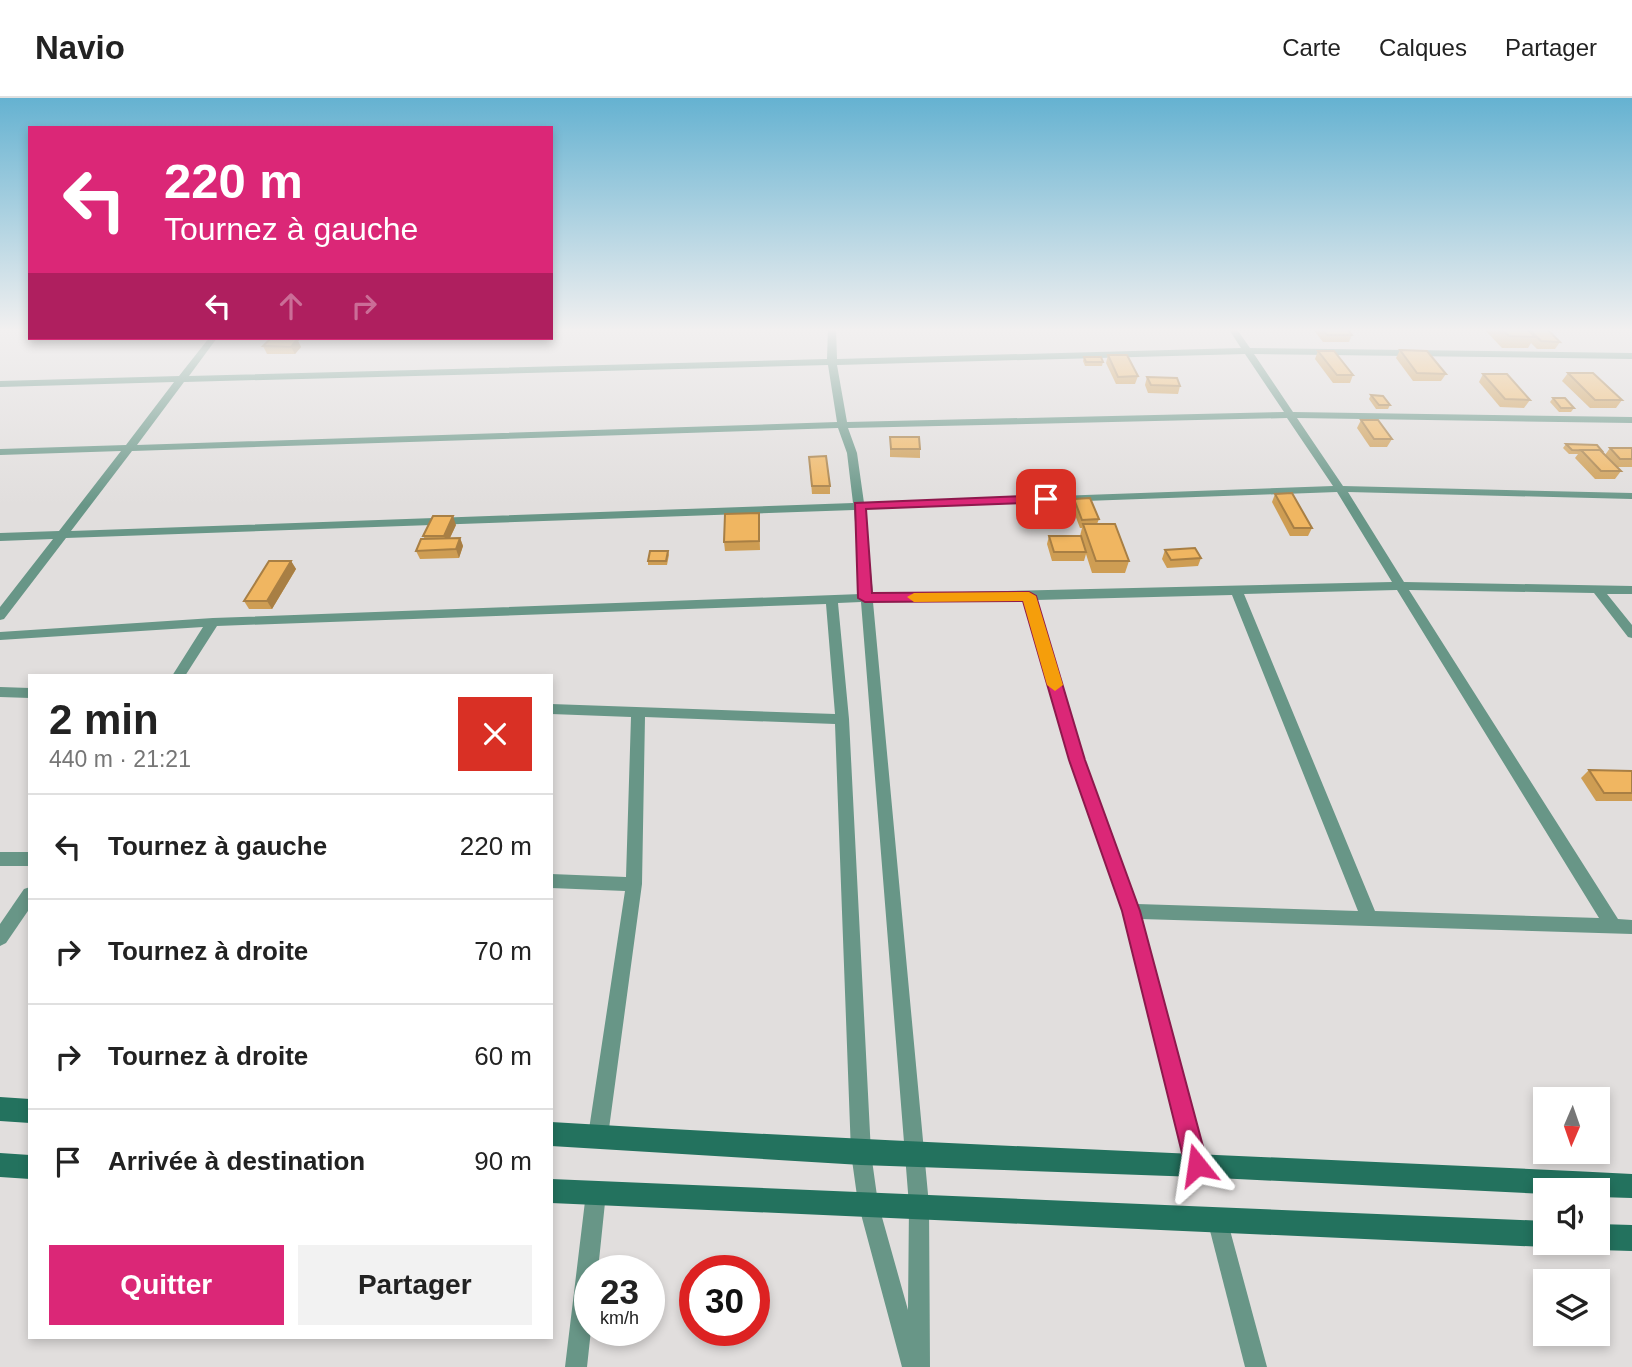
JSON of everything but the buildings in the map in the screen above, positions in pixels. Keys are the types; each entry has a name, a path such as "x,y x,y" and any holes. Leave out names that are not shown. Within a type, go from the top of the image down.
{"street":[{"path":"0,616 175,387"},
{"path":"836,387 842,425 852,453 859,505 919,1205 919,1367"},
{"path":"1273,387 1340,489 1613,926"},
{"path":"0,452 396,437 1292,415 1632,420"},
{"path":"0,537 1340,489 1632,496"},
{"path":"0,636 214,622 865,598 1399,586 1632,590"},
{"path":"1598,589 1632,634"},
{"path":"1236,590 1369,917"},
{"path":"1029,596 1077,760 1131,911 1197,1165"},
{"path":"832,601 842,719 860,1153 868,1203 913,1367"},
{"path":"179,674 214,622"},
{"path":"0,692 28,692"},
{"path":"553,709 842,719"},
{"path":"598,1136 634,884 638,712"},
{"path":"0,859 28,859"},
{"path":"553,881 634,884"},
{"path":"0,938 28,897"},
{"path":"1131,911 1632,927"},
{"path":"0,1109 28,1111"},
{"path":"553,1134 860,1153 1197,1165 1632,1186"},
{"path":"0,1165 28,1167"},
{"path":"553,1191 1533,1233"},
{"path":"576,1367 596,1193"},
{"path":"1217,1219 1256,1367"},
{"path":"1610,1237 1632,1238"}],"slow traffic":[{"path":"914,597 1029,596 1055,685"}],"route":[{"path":"1046,499 859,505 865,598 1029,596 1077,760 1131,911 1197,1165"}]}
